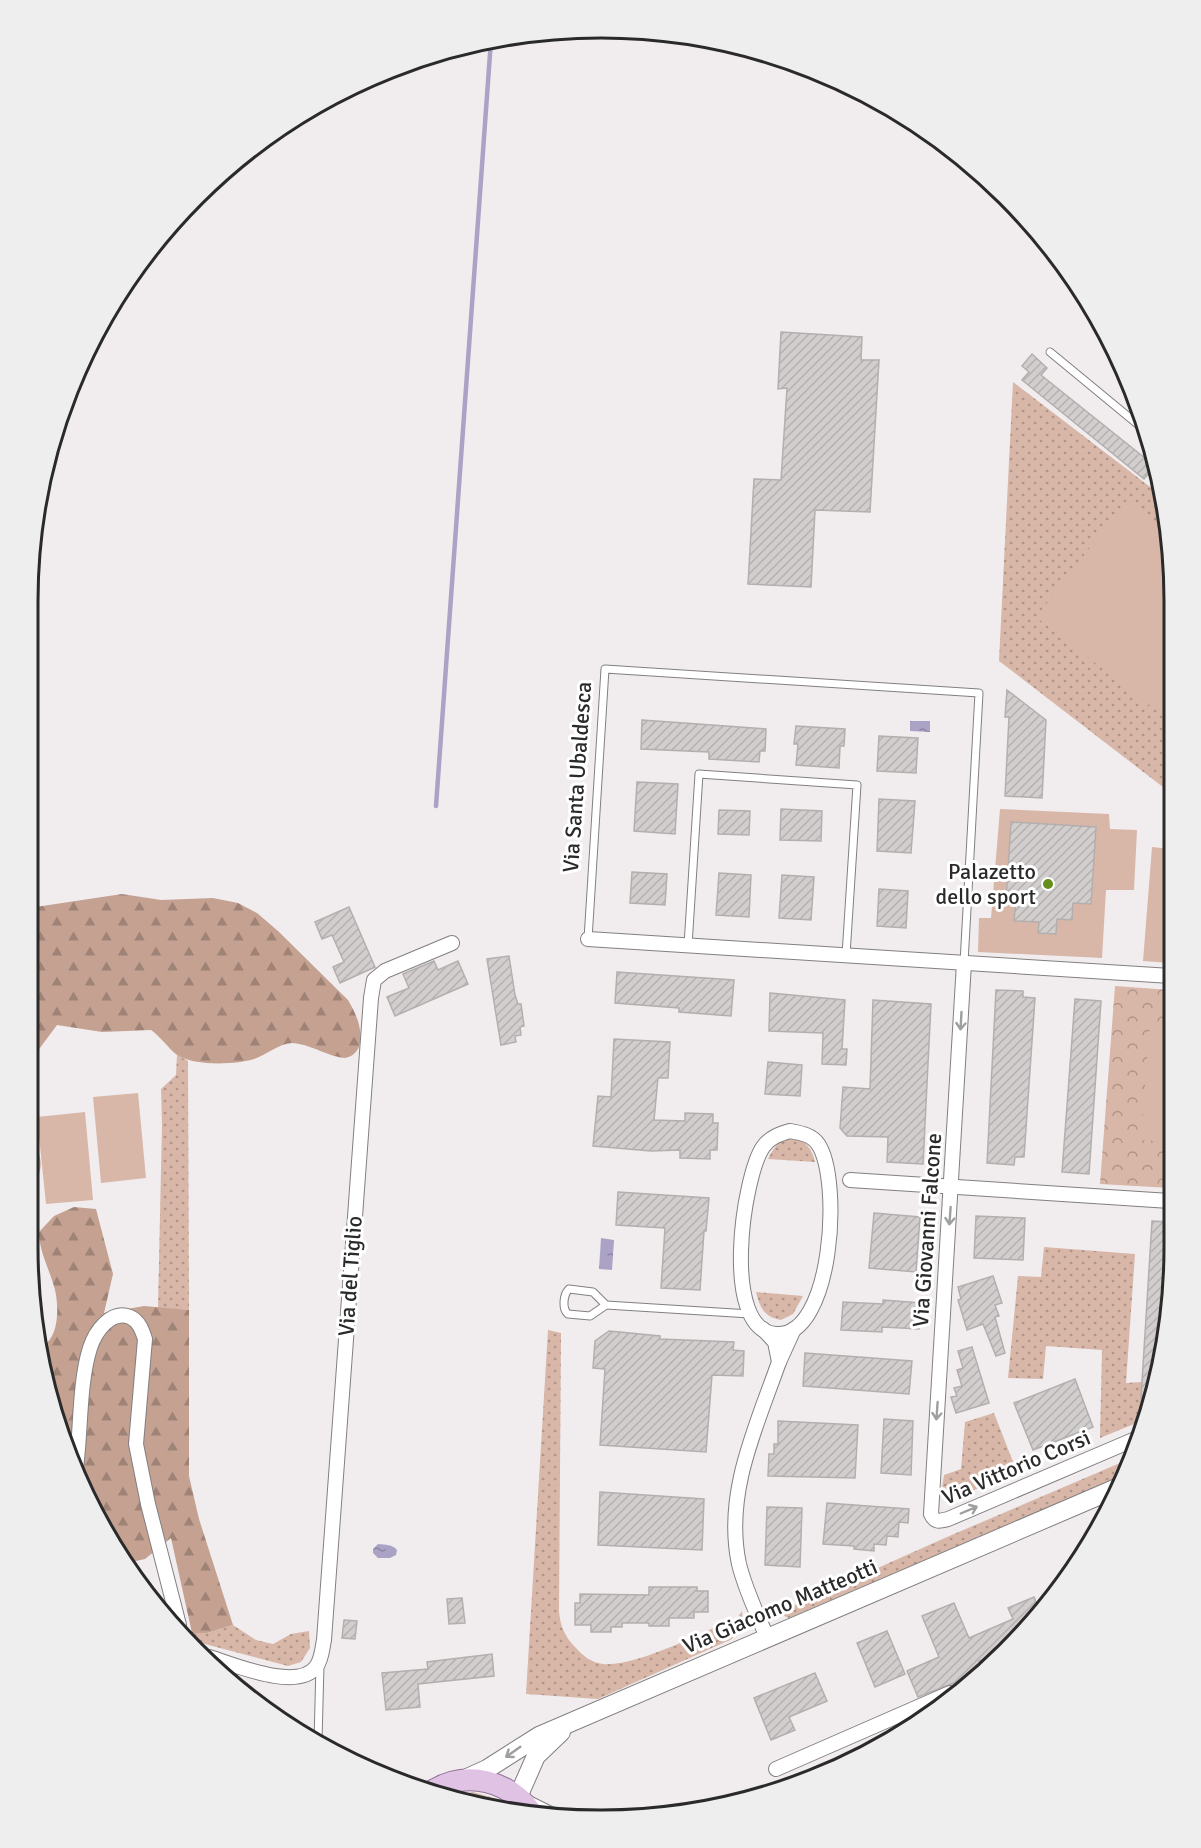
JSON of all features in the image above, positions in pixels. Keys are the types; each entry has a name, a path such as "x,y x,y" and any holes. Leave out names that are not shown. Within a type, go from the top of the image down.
{"main road":[{"name":"Via Giacomo Matteotti","path":"445,1785 488,1769 526,1743 584,1717 1107,1492"},
{"path":"445,1785 496,1783 525,1804 536,1756 561,1732 584,1717"}],"street":[{"name":"Via Santa Ubaldesca","path":"588,939 1164,976"},
{"name":"Via del Tiglio","path":"320,1659 324,1640 368,1033 374,980 385,971 452,943"},
{"name":"Via Giovanni Falcone","path":"931,1500 964,963"},
{"path":"767,1637 739,1563 735,1532 736,1511 748,1450 779,1362 795,1329 804,1320 822,1282 830,1237 826,1164 819,1145 800,1132 790,1131 771,1139 759,1156 751,1181 742,1238 742,1286 750,1314 775,1342 779,1362"},
{"path":"826,1164 837,1174 850,1180 1164,1202"},
{"path":"830,1205 833,1196 850,1180"},
{"path":"77,1455 86,1363 90,1345 100,1328 110,1319 120,1315 131,1317 141,1326 145,1339 136,1444 148,1504 176,1618"},
{"path":"762,1328 773,1334 795,1329"},
{"name":"Via Vittorio Corsi","path":"931,1500 932,1516 936,1521 940,1521 1129,1442"},
{"path":"217,1660 264,1674 295,1678 314,1669 320,1659"},
{"path":"776,1769 936,1699"}],"lane":[{"path":"1050,352 1134,422"},
{"name":"Via Santa Ubaldesca","path":"588,939 605,669 967,692 979,693 964,963"},
{"path":"688,945 699,774 857,785 846,955"},
{"path":"606,1305 597,1295 588,1290 569,1289 565,1295 564,1310 568,1314 590,1316 606,1305 750,1314"},
{"path":"318,1734 320,1659"}],"green space":[{"path":"1013,382 1152,489 1159,527 1164,600 1164,788 999,661"},
{"path":"1126,501 1159,527 1164,600 1164,717 1036,617"},
{"path":"1000,809 1109,814 1110,829 1137,830 1134,890 1106,890 1102,958 978,952 979,918 991,918"},
{"path":"1152,847 1164,848 1164,962 1143,961"},
{"path":"122,894 161,900 213,898 238,903 257,913 278,931 348,1000 359,1026 360,1043 357,1051 345,1058 292,1043 246,1061 204,1063 184,1059 177,1055 151,1030 102,1032 57,1025 38,1051 38,907"},
{"path":"1115,986 1164,990 1164,1188 1100,1184"},
{"path":"1150,1021 1164,1022 1164,1142 1141,1140"},
{"path":"177,1055 188,1061 189,1310 158,1308 161,1089 176,1075"},
{"path":"138,1093 146,1178 101,1183 93,1097"},
{"path":"85,1112 93,1200 46,1204 38,1117"},
{"path":"792,1138 808,1146 815,1162 768,1159 777,1145"},
{"path":"38,1151 41,1163 38,1177"},
{"path":"74,1207 96,1209 113,1274 104,1313 144,1306 189,1310 189,1476 199,1519 233,1625 207,1633 192,1633 171,1538 145,1559 133,1562 113,1529 80,1463 67,1428 46,1344 55,1329 57,1305 39,1232 54,1216"},
{"path":"1044,1247 1135,1254 1126,1383 1142,1382 1142,1379 1148,1379 1135,1424 1100,1438 1102,1350 1046,1346 1043,1379 1008,1378 1018,1276 1041,1277"},
{"path":"756,1292 803,1296 793,1314 781,1320 770,1317 764,1311"},
{"path":"548,1330 561,1333 559,1611 562,1626 569,1640 591,1661 603,1664 617,1663 634,1660 671,1647 738,1617 742,1611 743,1622 732,1639 598,1699 526,1694"},
{"path":"994,1413 1017,1472 948,1501 941,1494 944,1475 961,1469 965,1422"},
{"path":"1121,1462 1113,1479 789,1618 777,1613"},
{"path":"233,1625 256,1640 273,1644 291,1634 309,1631 310,1648 301,1662 288,1666 201,1643 192,1633 207,1633"},
{"path":"473,1792 501,1802 491,1800 465,1793"}],"water":[{"path":"910,721 930,721 930,732 910,731"},
{"path":"601,1238 614,1240 612,1270 599,1269"},
{"path":"378,1544 393,1547 397,1550 396,1555 390,1558 378,1558 373,1553 373,1549"}],"building":[{"path":"781,332 862,337 861,360 879,360 870,512 815,510 811,587 748,584 754,479 781,480 787,388 778,389"},
{"path":"1032,354 1047,368 1041,375 1145,458 1149,474 1144,479 1022,380 1029,372 1022,366"},
{"path":"1007,690 1046,720 1042,798 1005,796 1009,717 1005,717"},
{"path":"642,720 766,729 765,751 760,751 759,762 709,759 709,752 641,749"},
{"path":"796,726 845,729 844,746 840,746 839,768 796,765 798,744 794,744"},
{"path":"879,736 918,738 916,773 877,771"},
{"path":"637,782 678,784 675,834 634,831"},
{"path":"879,799 915,801 911,853 877,851"},
{"path":"781,809 822,811 821,841 780,840"},
{"path":"719,810 750,811 749,835 718,834"},
{"path":"1011,822 1096,827 1091,904 1073,903 1072,920 1057,919 1056,934 1038,933 1039,922 1014,921 1016,900 1006,900"},
{"path":"632,872 667,874 665,905 630,903"},
{"path":"719,873 751,875 749,917 716,915"},
{"path":"782,875 814,877 811,920 779,918"},
{"path":"879,889 908,891 906,928 877,926"},
{"path":"349,907 375,967 340,983 333,967 344,962 332,935 322,939 315,922"},
{"path":"509,956 515,995 518,1004 521,1004 524,1026 520,1027 521,1035 515,1036 516,1042 501,1045 487,959"},
{"path":"434,961 438,970 458,961 468,984 395,1016 387,997 409,988 403,974"},
{"path":"617,972 734,980 731,1016 679,1012 679,1008 615,1003"},
{"path":"996,990 1023,991 1023,997 1035,998 1024,1157 1015,1157 1014,1165 987,1163"},
{"path":"770,993 845,1000 842,1049 847,1049 846,1065 822,1064 823,1033 769,1031"},
{"path":"1075,999 1101,1001 1089,1174 1062,1172"},
{"path":"873,1000 931,1004 923,1164 887,1162 888,1137 847,1136 840,1128 843,1087 870,1089"},
{"path":"614,1039 670,1042 668,1078 658,1078 654,1120 685,1121 685,1113 713,1114 713,1123 718,1123 717,1150 710,1150 710,1159 680,1158 680,1150 651,1151 593,1146 598,1096 611,1097"},
{"path":"768,1062 802,1065 800,1096 765,1094"},
{"path":"618,1192 709,1198 700,1290 661,1288 665,1228 616,1225"},
{"path":"874,1213 920,1217 916,1272 869,1268"},
{"path":"976,1216 1025,1218 1023,1260 974,1258"},
{"path":"1152,1221 1164,1222 1159,1321 1153,1357 1141,1398"},
{"path":"993,1276 1002,1303 995,1305 999,1316 995,1317 1005,1353 996,1356 983,1324 967,1330 958,1300 961,1299 958,1287"},
{"path":"883,1300 921,1303 919,1329 882,1327 882,1332 841,1330 843,1302 883,1304"},
{"path":"609,1331 660,1336 660,1339 734,1342 733,1350 744,1351 743,1376 712,1375 706,1452 600,1445 605,1369 593,1368 595,1341"},
{"path":"972,1347 989,1403 956,1413 951,1397 957,1396 954,1388 962,1386 957,1370 963,1368 958,1351"},
{"path":"805,1353 912,1361 909,1394 803,1386"},
{"path":"1075,1379 1093,1427 1033,1450 1014,1403"},
{"path":"884,1419 913,1421 911,1475 881,1473"},
{"path":"778,1421 858,1425 855,1478 768,1476 769,1454 774,1454 774,1444 778,1444"},
{"path":"600,1492 704,1499 702,1550 598,1545"},
{"path":"827,1503 909,1509 908,1523 899,1522 898,1537 887,1536 886,1545 874,1544 874,1551 854,1549 854,1546 823,1544"},
{"path":"767,1507 802,1508 800,1567 765,1565"},
{"path":"649,1587 697,1587 697,1591 708,1591 708,1612 694,1612 694,1618 669,1618 669,1626 622,1623 622,1627 611,1627 611,1632 591,1632 591,1625 575,1625 575,1603 580,1603 580,1594 649,1595"},
{"path":"1034,1597 1036,1603 999,1646 986,1658 979,1661 980,1664 960,1681 918,1697 907,1671 939,1657 922,1616 954,1603 969,1638 1013,1619 1008,1608"},
{"path":"462,1598 465,1623 449,1624 447,1599"},
{"path":"344,1620 357,1621 355,1639 342,1638"},
{"path":"887,1631 905,1674 875,1687 857,1643"},
{"path":"492,1654 494,1676 418,1684 420,1707 386,1710 382,1673 428,1669 427,1662"},
{"path":"815,1673 827,1701 789,1717 795,1730 771,1740 754,1698"}],"waterway":[{"path":"436,806 490,48"}],"place":[{"name":"Palazetto dello sport","path":"1048,884"}]}
